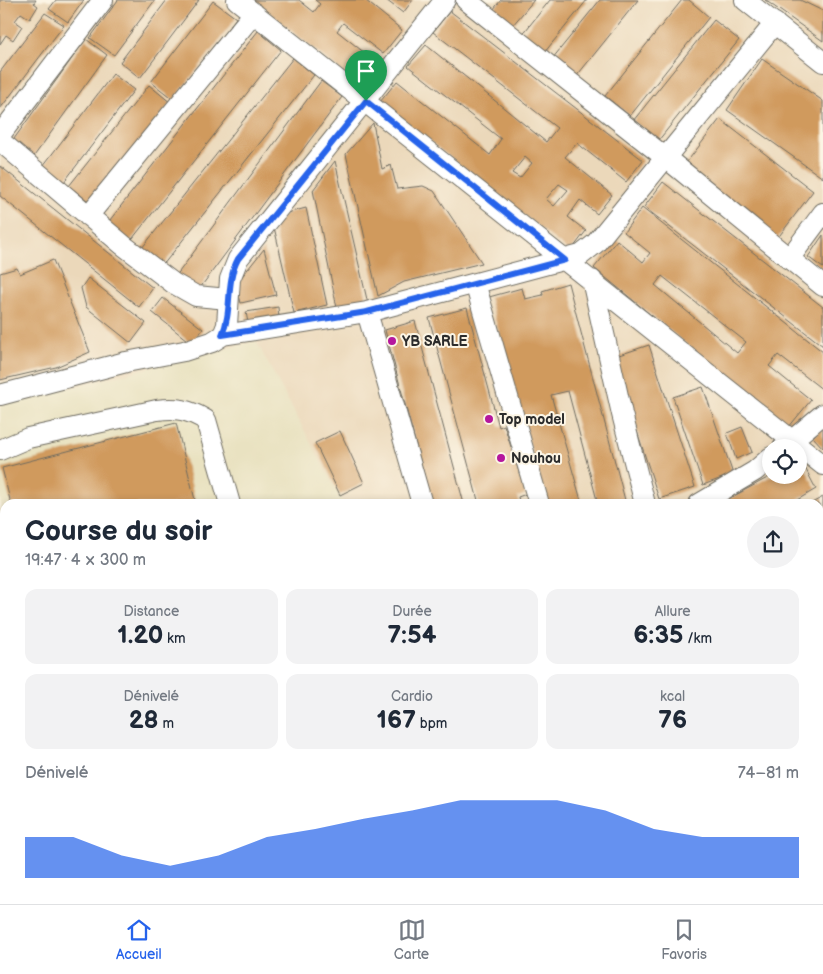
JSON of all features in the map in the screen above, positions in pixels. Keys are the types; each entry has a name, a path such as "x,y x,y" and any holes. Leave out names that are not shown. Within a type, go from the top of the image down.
{"street":[{"path":"0,135 103,0"},
{"path":"237,0 592,280 782,439"},
{"path":"222,335 227,325 230,279 238,259 445,0"},
{"path":"466,0 666,158 823,286"},
{"path":"745,0 823,62"},
{"path":"88,216 254,13"},
{"path":"0,395 126,362 184,351 212,342 222,335 367,312 581,255 596,243 775,23"},
{"path":"0,141 88,216 174,283 196,296 228,299"},
{"path":"789,259 823,213"},
{"path":"592,280 622,414 644,499"},
{"path":"475,283 538,499"},
{"path":"367,312 421,499"},
{"path":"0,450 28,438 157,410 173,408 188,410 206,420 229,499"},
{"path":"794,439 823,414"},
{"path":"807,455 823,465"},
{"path":"707,499 762,465"}],"shaded area":[{"path":"0,0 823,0 823,499 341,499 256,341 0,405"}],"building":[{"path":"0,0 36,0 34,3 38,6 30,19 21,13 15,21 22,26 13,40 6,35 0,44"},
{"path":"56,0 84,0 68,22 49,9"},
{"path":"118,0 155,0 114,55 90,38"},
{"path":"167,0 199,0 140,78 120,62"},
{"path":"253,0 299,0 314,12 320,4 315,0 365,0 402,30 383,54 343,23 337,31 380,65 362,88"},
{"path":"386,0 413,0 403,13"},
{"path":"501,0 534,0 512,26 493,10"},
{"path":"550,0 587,0 544,53 522,35"},
{"path":"600,0 638,0 575,78 552,59"},
{"path":"682,0 689,0 709,17 630,116 605,96"},
{"path":"765,0 800,0 823,11 823,41"},
{"path":"213,1 236,18 174,100 151,82"},
{"path":"450,11 643,160 626,182 577,143 565,157 612,195 597,214 580,200 568,217 586,231 570,252 380,102 397,81 490,155 501,139 408,66 426,45 546,142 557,128 433,32","holes":["525,157 532,163 520,178 512,173","559,184 568,190 554,206 546,199"]},
{"path":"45,13 64,25 0,109 0,72"},
{"path":"714,20 739,40 658,141 633,121"},
{"path":"258,31 281,50 129,243 106,225"},
{"path":"86,39 107,55 32,159 11,143"},
{"path":"293,58 314,75 159,270 138,253"},
{"path":"762,59 823,101 823,178 727,110"},
{"path":"113,74 134,90 64,182 43,166"},
{"path":"321,81 342,97 197,292 176,276"},
{"path":"149,85 171,103 92,204 69,186"},
{"path":"720,119 813,191 777,239 683,167"},
{"path":"373,123 382,169 391,165 397,189 423,186 434,191 482,263 404,282 378,296 346,154"},
{"path":"335,161 368,304 338,313 313,190"},
{"path":"0,166 153,288 139,307 0,196"},
{"path":"663,182 823,307 823,346 644,207"},
{"path":"306,208 327,305 294,313 274,227 287,213"},
{"path":"642,208 823,352 823,390 778,355 769,366 811,400 788,428 594,268 617,240 643,262 650,253 624,232","holes":["662,276 746,342 737,353 655,285"]},
{"path":"823,235 823,268 808,257"},
{"path":"264,249 276,295 241,303 236,284"},
{"path":"53,260 90,352 56,367 0,380 0,273 17,268 20,274"},
{"path":"88,278 146,323 131,343 86,307 81,288"},
{"path":"568,283 625,499 597,499 568,391 551,395 581,499 545,499 489,297 522,288 525,299 543,295 542,291"},
{"path":"163,298 203,329 192,344 152,312"},
{"path":"278,307 279,318 248,323 246,312"},
{"path":"467,308 499,427 504,425 526,494 518,497 519,499 478,499 429,318"},
{"path":"415,321 463,499 431,499 385,330"},
{"path":"649,345 695,487 659,499 613,357"},
{"path":"703,387 733,474 703,485 673,397"},
{"path":"176,423 195,499 10,499 2,468"},
{"path":"742,427 752,452 736,459 727,433"},
{"path":"823,427 823,448 813,437"},
{"path":"340,431 364,483 340,495 315,443"},
{"path":"807,472 816,489 799,499 728,499 762,481 762,484 807,484"}],"place":[{"name":"YB SARLE","path":"392,341"},
{"name":"Top model","path":"489,419"},
{"name":"Nouhou","path":"501,458"}],"route":[{"path":"366,101 565,260 367,312 222,335 227,325 230,279 238,259 366,101"}]}
